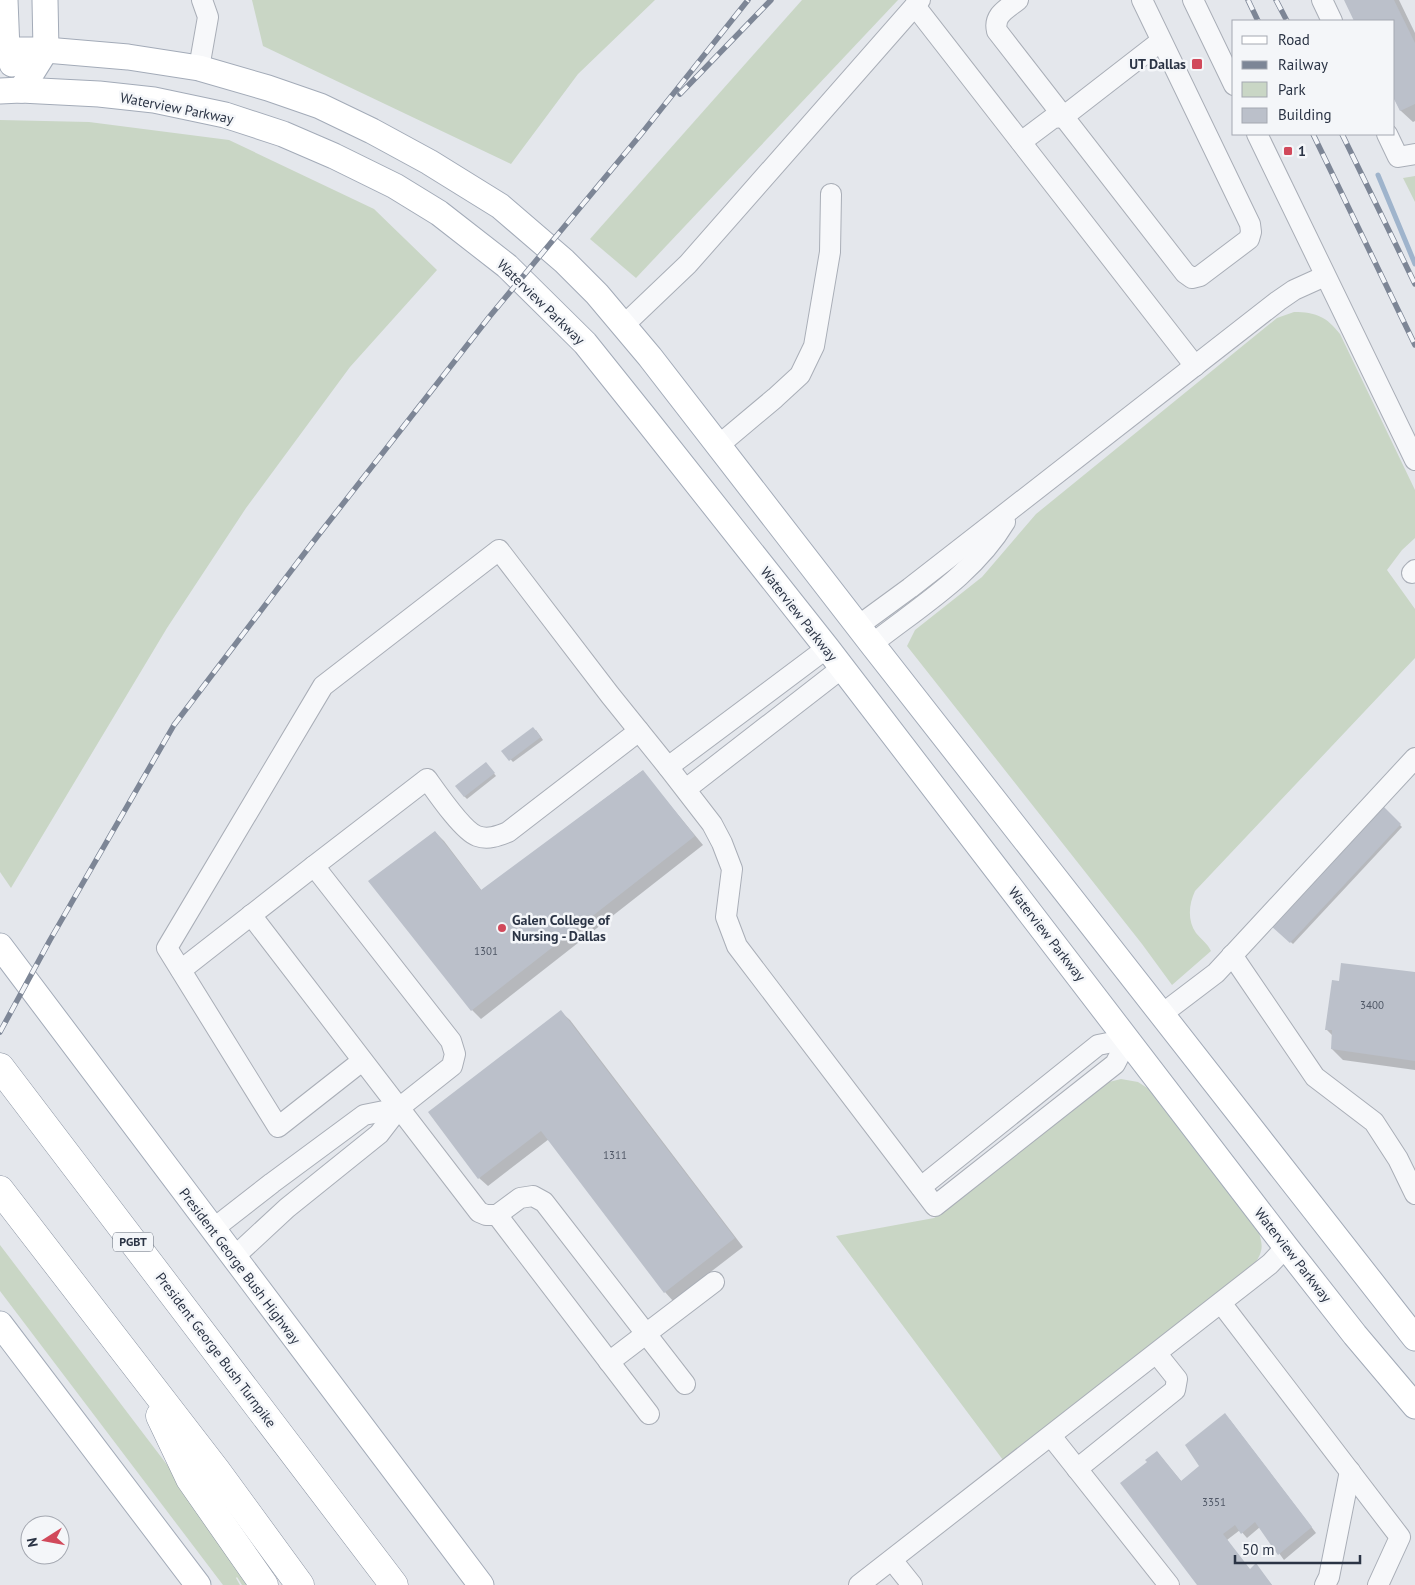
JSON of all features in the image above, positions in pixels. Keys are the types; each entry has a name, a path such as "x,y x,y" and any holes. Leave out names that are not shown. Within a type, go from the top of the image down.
{"highway":[{"name":"President George Bush Turnpike","path":"0,1067 397,1582"},
{"path":"0,1190 216,1470 300,1585"},
{"path":"136,1368 190,1479 264,1585"}],"main road":[{"path":"5,0 3,50 10,91"},
{"path":"10,91 46,50 46,0"},
{"path":"3,50 46,50 128,57 199,68 268,88 320,106 372,131 429,162 500,206 564,262 624,324 1415,1338"},
{"name":"Waterview Parkway","path":"10,91 99,94 154,100 225,115 283,134 334,156 395,186 439,214 507,266 585,343 834,658 1128,1039 1286,1248 1355,1335 1415,1406"},
{"path":"834,658 865,635"},
{"name":"President George Bush Highway","path":"0,946 481,1585"},
{"path":"1128,1039 1162,1014"},
{"path":"0,1324 198,1585"}],"street":[{"path":"199,68 208,17 202,0"},
{"path":"1018,0 999,15 996,24 997,32 1185,273 1192,278 1200,276 1249,239 1251,232 1250,224 1142,0"},
{"path":"1193,0 1232,82"},
{"path":"1322,0 1332,20"},
{"path":"624,324 688,264 917,3 1195,366"},
{"path":"1025,146 1060,127 1063,117 1161,41"},
{"path":"1257,135 1415,460"},
{"path":"1387,135 1398,157 1415,154"},
{"path":"719,445 800,375 814,346 830,252 831,194"},
{"path":"865,635 1012,509 1195,366 1294,290 1325,276"},
{"path":"362,1061 278,1127 167,948 323,686 498,550 712,824 727,854 732,869 726,917 737,946 935,1206 1115,1064 1128,1039"},
{"path":"668,767 834,658"},
{"path":"686,789 834,658"},
{"path":"181,970 427,779 467,830 477,836 492,838 508,832 638,731"},
{"path":"1162,1014 1216,973 1415,758"},
{"path":"234,1257 287,1208 379,1134 399,1108 452,1066 455,1054 450,1041 314,866"},
{"path":"251,915 479,1212 486,1215 497,1215 520,1198 533,1196 544,1202 685,1384"},
{"path":"1232,955 1316,1078 1374,1122 1398,1159 1415,1194"},
{"path":"921,1187 1098,1045 1128,1039"},
{"path":"213,1229 364,1115 399,1108"},
{"path":"497,1215 649,1414"},
{"path":"859,1585 1157,1354 1270,1264 1286,1248"},
{"path":"609,1362 714,1282"},
{"path":"1221,1303 1400,1537 1378,1585"},
{"path":"1077,1469 1175,1390 1176,1378 1157,1354"},
{"path":"1051,1436 1169,1585"},
{"path":"1325,1585 1329,1577 1350,1471"},
{"path":"892,1560 912,1585"}],"green space":[{"path":"252,0 655,0 578,74 511,164 263,46"},
{"path":"802,0 898,0 636,278 590,239"},
{"path":"0,120 89,122 229,140 374,209 437,270 350,367 246,508 167,628 11,888 0,872"},
{"path":"1415,176 1415,202 1403,178"},
{"path":"1294,312 1315,314 1330,323 1340,334 1415,490 1415,538 1402,550 1387,570 1415,609 1415,658 1195,891 1190,907 1191,923 1196,933 1211,951 1172,985 1142,944 907,646 915,630 982,577 1036,514 1277,318"},
{"path":"1121,1079 1138,1082 1149,1089 1259,1233 1262,1245 1261,1252 1255,1263 1003,1460 836,1236 934,1218 1105,1083"},
{"path":"0,1245 209,1520 248,1585 242,1585 237,1577 240,1585 223,1585 0,1291"}],"building":[{"path":"1344,0 1394,0 1415,43 1415,104 1400,111 1395,101 1395,20 1354,20"},
{"path":"533,727 541,737 509,761 501,751"},
{"path":"486,762 495,773 464,797 455,786"},
{"path":"643,770 695,836 471,1011 368,881 435,831 481,890"},
{"path":"1381,804 1401,824 1290,943 1270,925"},
{"path":"1341,963 1415,972 1415,1061 1331,1049 1332,1030 1325,1030 1332,980 1339,981"},
{"path":"561,1010 735,1238 664,1293 541,1131 478,1179 428,1112"},
{"path":"1225,1413 1312,1527 1278,1555 1255,1522 1241,1534 1235,1525 1223,1534 1250,1569 1256,1563 1272,1585 1197,1585 1120,1483 1147,1462 1145,1460 1157,1451 1181,1481 1199,1466 1185,1445"}],"waterway":[{"path":"1378,175 1415,264"}],"railway":[{"path":"0,1032 50,940 174,725 313,542 490,316 642,133 748,0"},
{"path":"680,94 771,0"},
{"path":"1248,0 1258,20"},
{"path":"1276,0 1286,20"},
{"path":"1313,135 1415,345"},
{"path":"1342,135 1415,284"}],"place":[{"name":"UT Dallas","path":"1197,64"},
{"name":"1","path":"1288,151"},
{"name":"Galen College of Nursing - Dallas","path":"502,928"}]}
